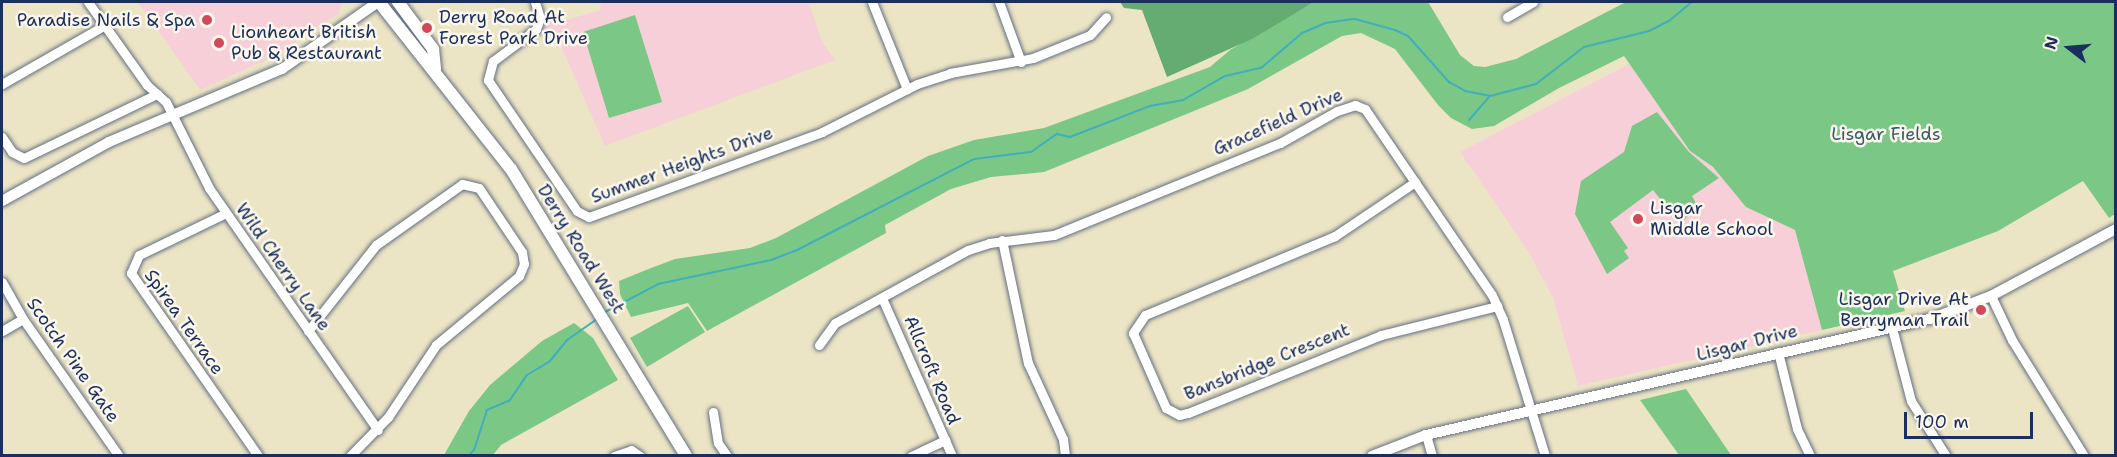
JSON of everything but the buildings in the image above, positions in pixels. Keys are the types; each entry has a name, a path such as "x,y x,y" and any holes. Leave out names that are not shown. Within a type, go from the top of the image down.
{"main road":[{"name":"Derry Road West","path":"378,2 421,60 435,69 511,169 686,456"},
{"name":"Derry Road West","path":"398,2 433,50 435,69"}],"street":[{"name":"Wild Cherry Lane","path":"88,2 174,116 200,175 378,430"},
{"path":"2,201 109,142 282,69 378,2"},
{"name":"Summer Heights Drive","path":"535,2 540,18 536,29 493,61 487,76 576,211 585,216 822,132 907,89"},
{"path":"872,2 907,89 950,73 1021,62 1090,35 1106,17"},
{"path":"999,2 1021,62"},
{"path":"1507,17 1533,2"},
{"path":"2,84 105,26"},
{"path":"2,137 16,155 24,158 157,94"},
{"name":"Gracefield Drive","path":"819,345 836,323 968,250 1002,240 1054,234 1280,143 1351,105 1365,109 1497,306 1545,456"},
{"name":"Bansbridge Crescent","path":"1415,182 1335,236 1145,315 1133,333 1166,408 1179,415 1188,413 1381,335 1497,306"},
{"path":"308,331 376,245 457,186 469,183 480,188 522,252 522,271 436,345 378,430 350,456"},
{"name":"Spirea Terrace","path":"226,213 140,255 131,273 258,456"},
{"name":"Lisgar Drive","path":"1372,456 1426,435 1778,352 1892,328 1991,296 2115,229"},
{"path":"1002,240 1028,363 1063,439 1065,456"},
{"name":"Scotch Pine Gate","path":"2,282 23,319 120,456"},
{"path":"1991,296 2012,340 2084,456"},
{"name":"Allcroft Road","path":"882,298 952,456"},
{"path":"2,331 23,319"},
{"path":"1892,328 1911,401 1946,456"},
{"path":"1778,352 1797,429 1810,456"},
{"path":"713,412 718,443 727,456"},
{"path":"1426,435 1432,456"},
{"path":"911,456 945,440"},
{"path":"614,456 632,450 640,456"}],"shaded area":[{"path":"138,2 342,2 339,13 275,56 200,90"},
{"path":"600,2 809,2 821,40 835,60 605,146 559,42 543,31 545,18 559,22 601,10"},
{"name":"Lisgar Middle School","path":"1629,64 1690,151 1713,167 1746,207 1795,230 1822,330 1578,386 1553,298 1528,251 1460,152"}],"green space":[{"path":"1120,2 1314,2 1252,39 1167,77 1142,10 1124,8"},
{"name":"Lisgar Fields","path":"1314,2 1428,2 1460,55 1474,66 1485,67 1516,59 1626,2 2115,2 2115,214 2109,218 2083,181 1998,231 1893,271 1905,311 1822,330 1795,230 1746,207 1713,167 1690,151 1624,56 1559,88 1494,126 1472,129 1451,118 1438,105 1395,49 1361,33 1342,36 1248,89 1044,172 991,177 951,189 885,225 886,233 707,331 688,303 631,317 620,294 619,281 675,259 750,248 776,238 928,156 974,140 1044,128 1210,67 1230,50"},
{"path":"635,15 662,102 609,118 583,32"},
{"path":"1657,112 1689,152 1719,178 1692,196 1698,207 1683,221 1678,214 1674,216 1653,190 1610,222 1628,248 1624,251 1629,258 1607,274 1575,214 1581,181 1624,152 1632,126"},
{"path":"688,306 705,332 647,367 630,338"},
{"path":"574,323 593,338 618,380 501,445 493,455 444,455 469,411 490,385 542,341"},
{"path":"1686,389 1731,455 1679,455 1640,400"}],"waterway":[{"path":"605,312 658,284 771,260 799,249 974,159 1031,152 1057,134 1070,137 1150,106 1183,100 1225,76 1261,68 1302,33 1325,23 1355,19 1395,30 1408,36 1449,82 1465,91 1490,96 1536,84 1584,47 1649,31 1669,21 1692,2"},
{"path":"1469,120 1489,97"},
{"path":"468,456 474,450 487,410 510,400 527,375 550,361 567,340 598,318"}],"place":[{"name":"Paradise Nails & Spa","path":"207,20"},
{"name":"Derry Road At Forest Park Drive","path":"427,28"},
{"name":"Lionheart British Pub & Restaurant","path":"219,43"},
{"name":"Lisgar Middle School","path":"1638,219"},
{"name":"Lisgar Drive At Berryman Trail","path":"1981,310"}]}
